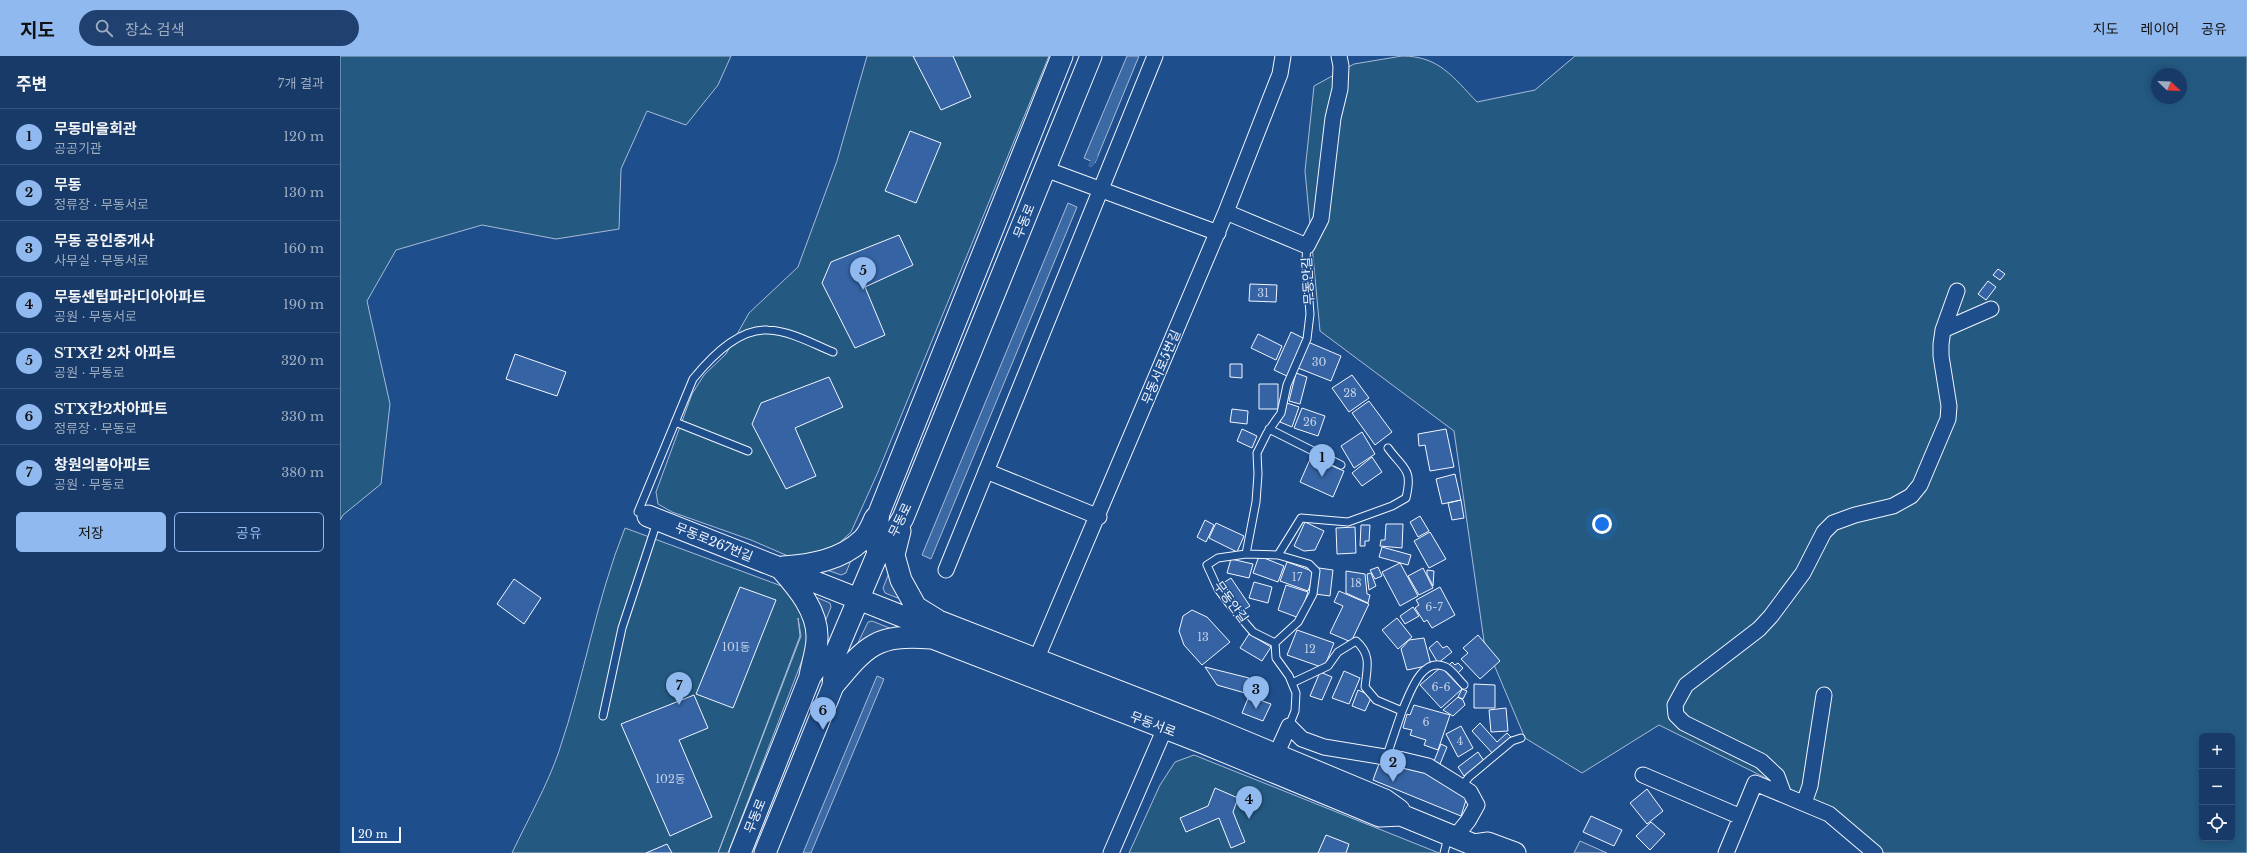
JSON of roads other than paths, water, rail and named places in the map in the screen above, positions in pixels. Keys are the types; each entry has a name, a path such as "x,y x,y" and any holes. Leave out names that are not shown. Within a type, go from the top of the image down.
{"main road":[{"name":"무동로","path":"1062,56 879,513 875,540 878,553 886,546 903,518 1091,56"},
{"path":"780,568 811,564 831,558 847,550 863,539 879,513"},
{"name":"무동로267번길","path":"648,516 909,619 921,618 938,630"},
{"path":"833,686 867,649 887,639 908,637 938,630 916,606 901,580 894,555 903,518"},
{"path":"836,652 878,553"},
{"path":"780,568 797,586 813,617 818,638 810,677"},
{"name":"무동서로","path":"938,630 1033,668 1165,728 1380,816 1401,815 1449,842 1477,849 1488,843 1515,853"},
{"name":"무동로","path":"740,853 810,677 824,661 836,652"},
{"name":"무동로","path":"765,853 833,686 836,652"},
{"name":"무동서로","path":"1033,668 1198,722 1385,800 1399,810 1401,815"}],"street":[{"path":"946,570 1155,56"},
{"name":"무동서로5번길","path":"1033,668 1099,517 1218,233 1280,74 1283,56"},
{"name":"무동안길","path":"1307,246 1321,219 1333,118 1340,89 1341,66 1339,56"},
{"path":"1045,169 1218,233"},
{"path":"1226,212 1307,246"},
{"path":"1784,795 1777,776 1761,761 1684,723 1676,715 1675,705 1686,684 1759,628 1771,616 1803,573 1824,532 1833,523 1854,515 1893,506 1911,496 1920,485 1948,419 1949,406 1941,356 1943,330 1957,291"},
{"path":"1943,330 1991,309"},
{"path":"986,471 1099,517"},
{"path":"1804,803 1810,786 1824,696"},
{"path":"1276,755 1289,726 1302,740 1324,747 1428,766 1470,792 1477,805 1468,821 1449,842"},
{"path":"1111,853 1165,728"},
{"path":"1643,775 1741,817"},
{"path":"1726,853 1755,783 1829,814 1875,853"}],"lane":[{"name":"무동안길","path":"1246,554 1256,495 1258,474 1257,453 1269,429 1280,413 1287,385 1307,339 1310,314 1306,259 1307,246"},
{"path":"604,716 622,628 648,516 675,422 693,380 704,365 743,336 768,330 792,335 833,352"},
{"path":"675,422 748,451"},
{"path":"1269,429 1341,466"},
{"path":"1278,554 1301,518 1348,522 1392,506 1406,498 1410,481 1405,468 1388,448"},
{"name":"무동안길","path":"1246,554 1278,554 1309,564 1316,571 1313,594 1298,622 1274,643 1254,632 1234,610 1218,589 1207,564 1218,558 1246,554"},
{"path":"1292,683 1328,666 1338,652 1356,641 1365,648 1368,660 1365,688 1376,700 1402,711"},
{"path":"1274,643 1276,658 1292,683 1296,693 1295,711 1289,726"},
{"path":"1386,758 1412,685 1424,670 1435,665 1446,667 1464,685"},
{"path":"1462,786 1469,777 1512,741 1521,738"}],"waterway":[{"path":"1091,165 1095,157"}],"place":[{"name":"STX칸 2차 아파트","path":"863,290"},
{"name":"무동마을회관","path":"1322,477"},
{"name":"창원의봄아파트","path":"679,705"},
{"name":"무동 공인중개사","path":"1256,709"},
{"name":"STX칸2차아파트","path":"823,730"},
{"name":"무동","path":"1393,782"},
{"name":"무동센텀파라디아아파트","path":"1249,819"}]}
